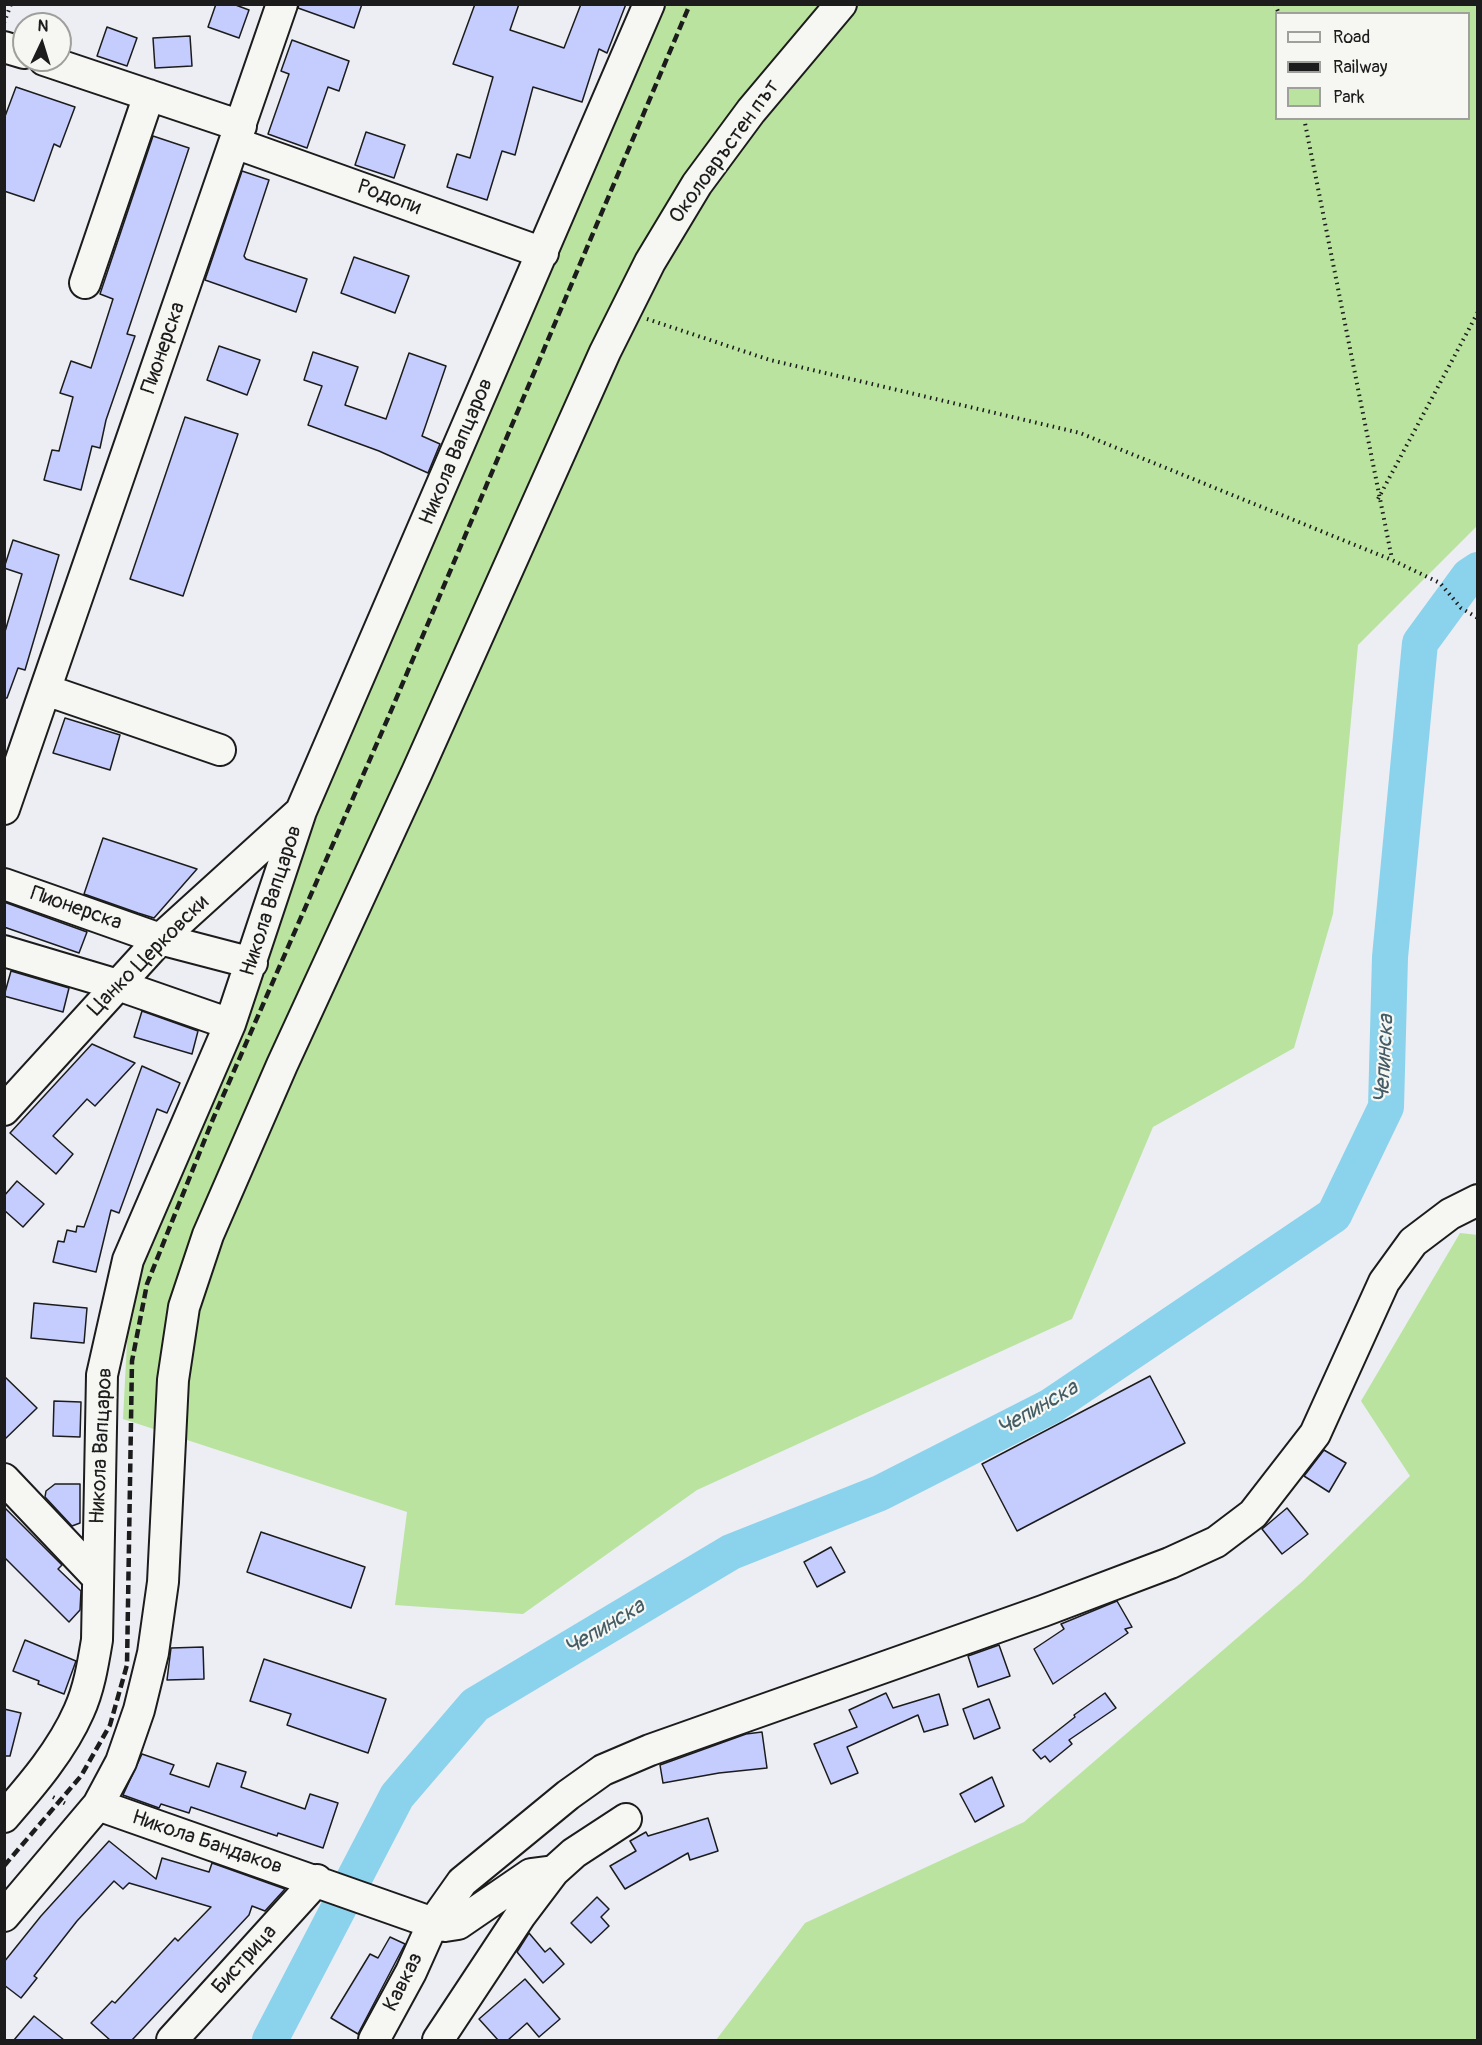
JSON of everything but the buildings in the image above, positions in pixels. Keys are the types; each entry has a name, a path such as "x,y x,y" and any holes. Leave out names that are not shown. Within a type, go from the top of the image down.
{"street":[{"name":"Пионерска","path":"4,809 282,4"},
{"name":"Никола Вапцаров","path":"4,1817 18,1783 58,1748 82,1701 92,1672 97,1640 102,1375 128,1260 151,1202 230,1024 301,811 649,4"},
{"name":"Околовръстен път","path":"625,311 650,262 697,184 751,111 841,4"},
{"name":"Родопи","path":"72,69 150,95 238,134 543,253"},
{"path":"85,283 150,95"},
{"path":"4,1916 92,1812 121,1762 139,1710 153,1653 163,1582 177,1342 195,1270 282,1065 625,311"},
{"path":"45,690 219,750"},
{"name":"Цанко Церковски","path":"4,1110 160,939 301,811"},
{"name":"Пионерска","path":"4,884 160,939 252,963"},
{"path":"4,951 118,985 230,1024"},
{"name":"Кавказ","path":"374,2040 411,1972 433,1923 462,1882 568,1795 603,1770 650,1750 1170,1563 1216,1542 1253,1515 1315,1434 1384,1282 1413,1242 1450,1214 1478,1200"},
{"path":"4,1479 97,1577"},
{"name":"Никола Бандаков","path":"92,1812 320,1881 433,1923"},
{"path":"438,2040 520,1916 554,1871 574,1853 626,1819"},
{"path":"433,1923 445,1926 458,1924 531,1875 554,1871"},
{"name":"Бистрица","path":"172,2040 320,1881"}],"path":[{"path":"4,23 11,4"},
{"path":"1304,120 1378,499 1392,560"},
{"path":"625,311 770,360 1080,433 1392,560 1440,583 1461,608 1478,618"},
{"path":"1378,499 1478,312"},
{"path":"18,1783 92,1812"}],"green space":[{"path":"661,5 1477,5 1477,526 1358,645 1333,914 1294,1048 1153,1127 1072,1319 697,1490 523,1614 395,1605 407,1512 123,1419 129,1304 170,1191 218,1083 349,730"},
{"path":"1460,1233 1478,1235 1477,2040 716,2040 805,1923 1024,1822 1303,1581 1410,1476 1361,1401"}],"waterway":[{"name":"Чепинска","path":"270,2040 397,1796 475,1705 731,1552 880,1493 1051,1406 1334,1215 1386,1107 1390,957 1420,643 1469,576 1478,570"}],"railway":[{"path":"4,1866 81,1776 110,1725 127,1665 132,1361 147,1284 213,1119 388,718 690,4"}]}
